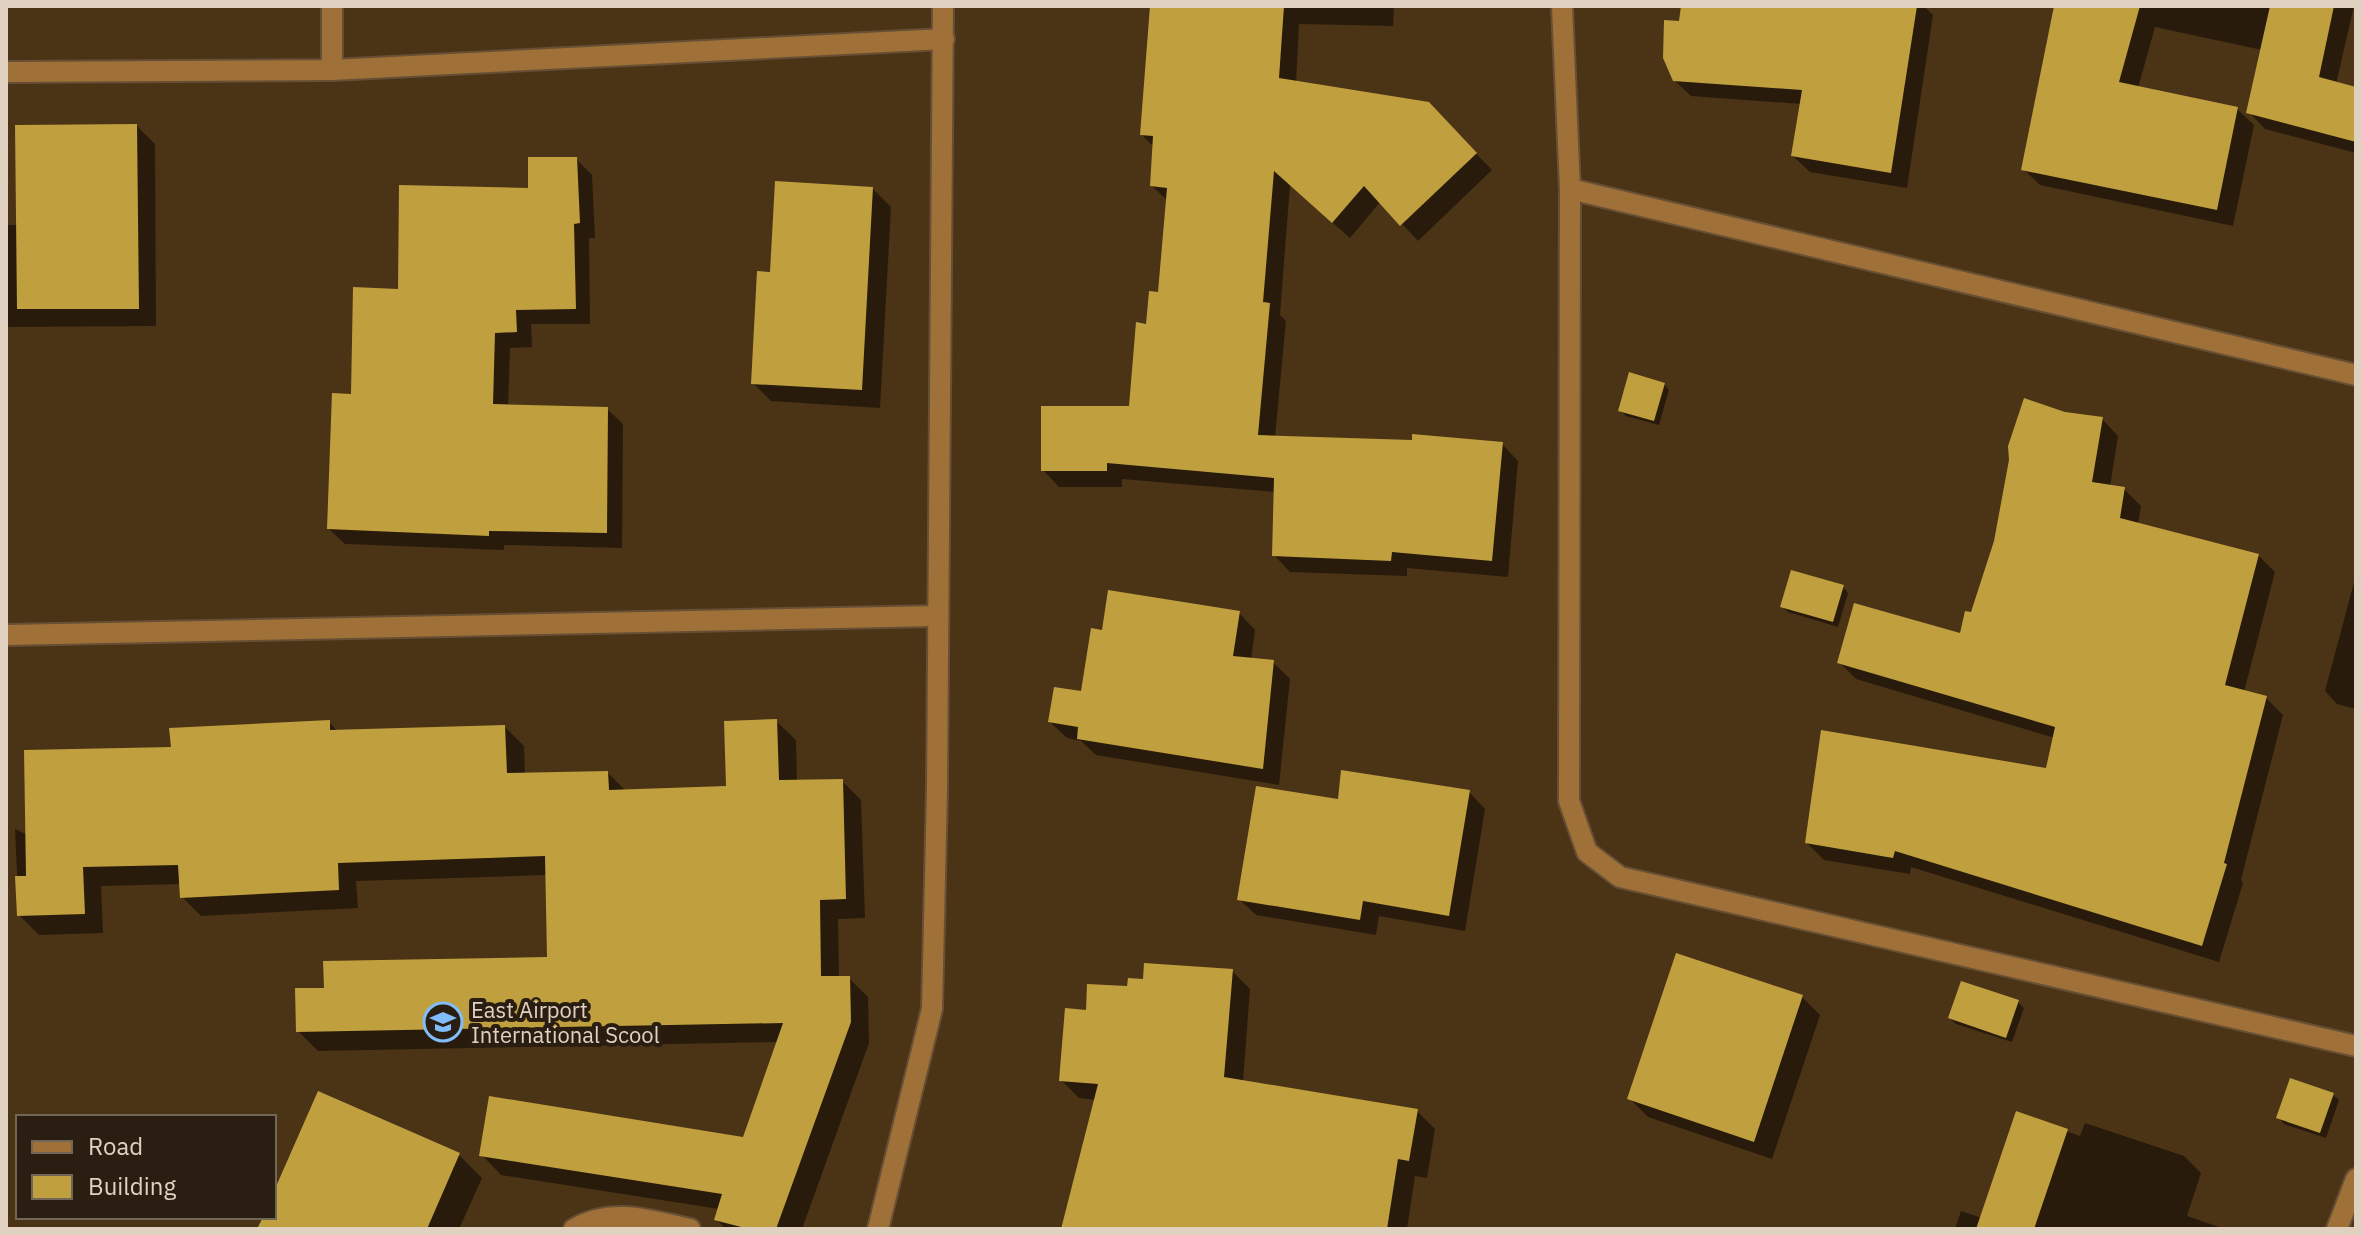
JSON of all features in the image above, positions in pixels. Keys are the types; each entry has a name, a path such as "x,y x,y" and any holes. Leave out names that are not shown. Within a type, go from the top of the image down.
{"street":[{"path":"332,6 332,70"},
{"path":"878,1229 932,1009 943,6"},
{"path":"1562,6 1570,189 1569,801 1587,852 1620,877 2356,1046"},
{"path":"6,72 332,70 944,39"},
{"path":"1570,189 2356,375"},
{"path":"6,635 937,616"},
{"path":"2337,1229 2356,1179"},
{"path":"574,1229 593,1220 618,1215 690,1229"}],"building":[{"path":"1150,6 1284,6 1279,78 1429,102 1477,153 1400,226 1364,186 1332,223 1274,171 1263,302 1270,303 1258,435 1412,440 1412,434 1503,442 1492,561 1392,552 1391,561 1272,556 1274,478 1107,463 1107,471 1041,471 1041,406 1129,406 1136,322 1146,324 1149,291 1158,292 1167,188 1150,186 1153,136 1140,135"},
{"path":"1681,6 1917,6 1891,173 1791,156 1802,90 1673,81 1663,58 1664,20 1679,21"},
{"path":"2054,6 2140,6 2119,82 2238,107 2217,210 2021,170"},
{"path":"2270,6 2334,6 2319,77 2356,87 2356,142 2246,113"},
{"path":"137,124 139,309 17,309 15,125"},
{"path":"528,157 577,157 580,223 574,224 576,309 516,310 517,332 495,333 493,404 608,407 607,533 489,531 489,536 327,529 332,393 351,394 353,287 398,289 399,185 528,188"},
{"path":"775,181 873,187 862,390 751,384 757,271 770,272"},
{"path":"1629,372 1665,383 1654,421 1618,411"},
{"path":"2024,398 2065,412 2103,417 2092,482 2125,487 2120,518 2259,554 2225,685 2267,696 2224,863 2227,864 2202,946 1895,851 1893,858 1805,843 1821,730 2046,768 2055,727 1837,663 1854,603 1960,633 1965,611 1971,612 1994,541 2009,460 2008,446"},
{"path":"1791,570 1844,585 1833,622 1780,607"},
{"path":"1108,590 1240,611 1233,656 1274,660 1263,769 1077,739 1078,727 1048,722 1054,687 1081,691 1091,628 1102,630"},
{"path":"777,719 779,780 843,779 846,899 820,900 821,976 850,976 851,1022 776,1229 749,1229 714,1220 722,1194 479,1156 489,1096 743,1137 783,1023 296,1032 295,988 324,988 323,961 547,957 545,856 338,863 339,890 180,898 178,865 83,867 85,914 17,916 15,876 26,876 24,750 171,747 169,728 330,720 330,730 505,725 507,773 608,771 609,790 726,786 724,721"},
{"path":"1341,770 1470,790 1449,916 1363,901 1360,920 1237,900 1256,786 1338,799"},
{"path":"1676,953 1803,995 1754,1142 1627,1099"},
{"path":"1144,963 1233,969 1224,1077 1418,1109 1409,1161 1398,1159 1387,1229 1061,1229 1098,1084 1059,1081 1065,1008 1086,1010 1087,984 1127,986 1128,978 1143,979"},
{"path":"1961,981 2019,1000 2006,1038 1948,1018"},
{"path":"2290,1078 2334,1093 2320,1133 2276,1118"},
{"path":"318,1091 460,1153 427,1229 257,1229 262,1219 276,1219 276,1186"},
{"path":"2016,1111 2068,1129 2034,1229 1976,1229"}],"place":[{"name":"East Airport International Scool","path":"443,1022"}]}
